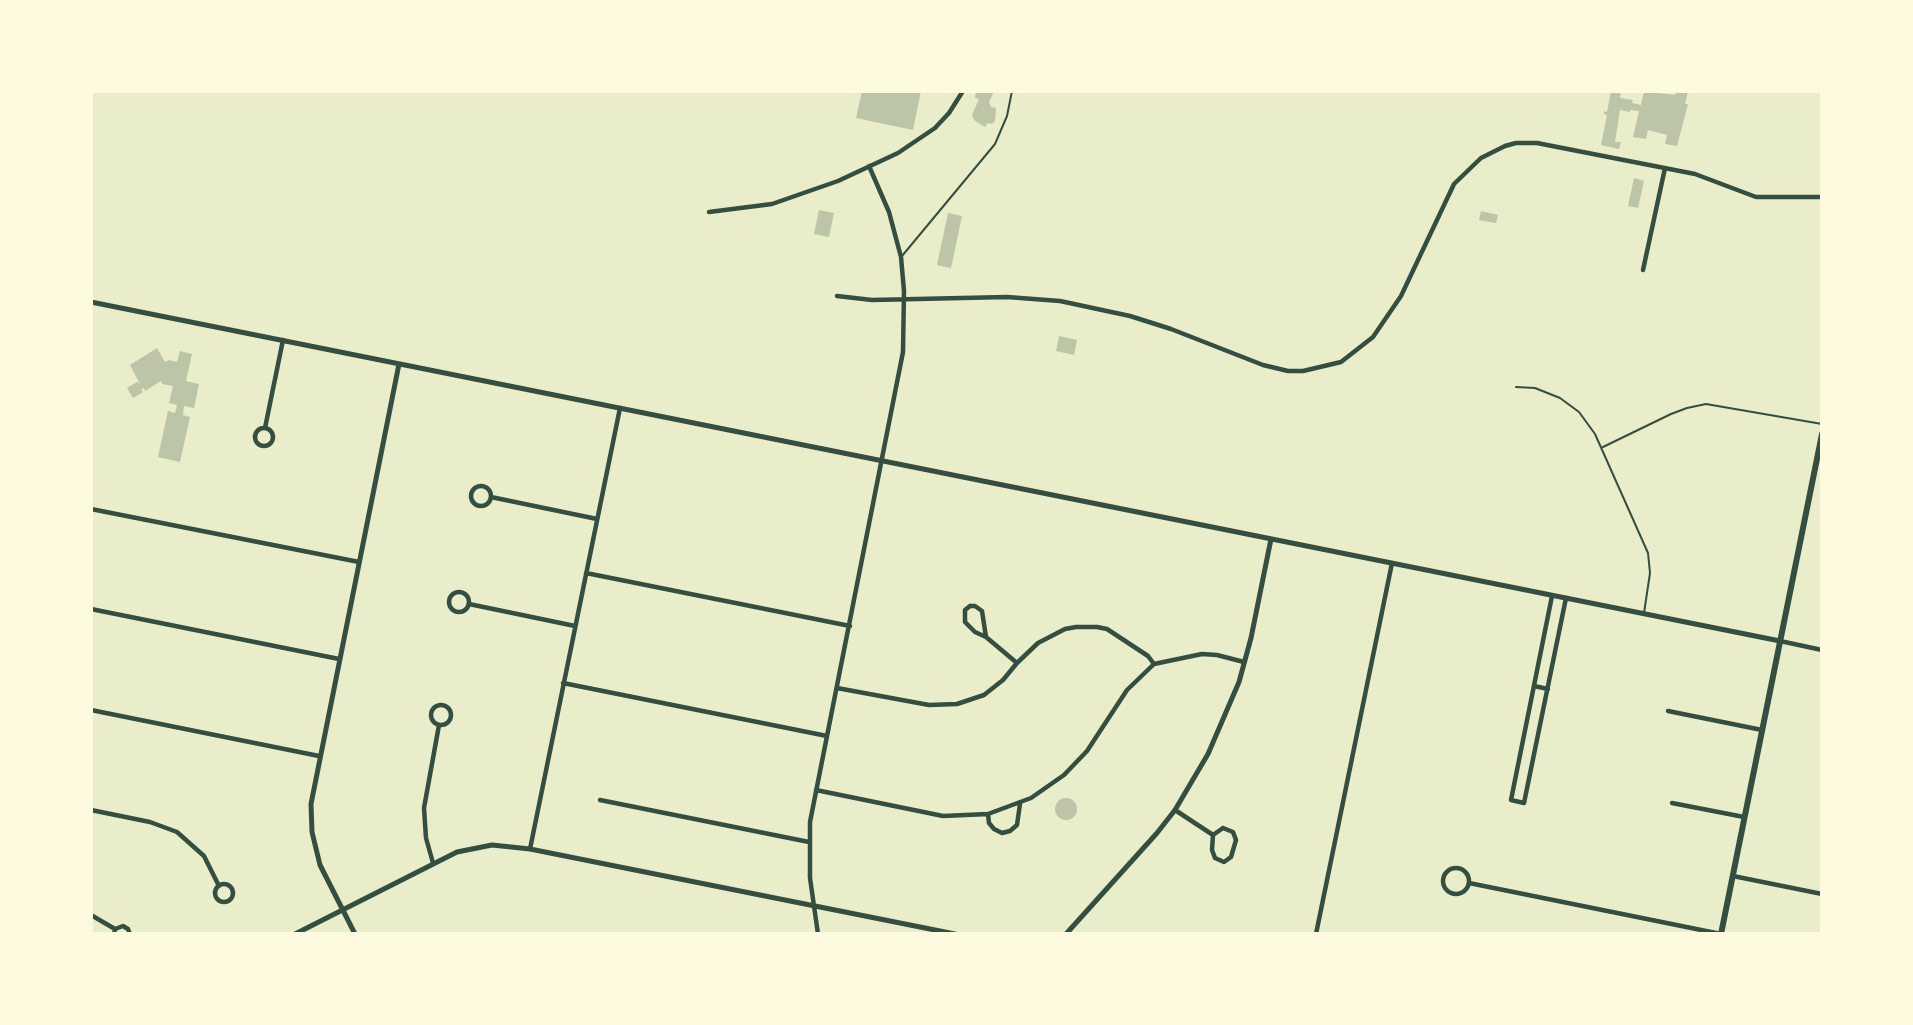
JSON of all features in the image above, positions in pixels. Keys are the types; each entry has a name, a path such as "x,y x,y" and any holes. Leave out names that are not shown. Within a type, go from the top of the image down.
{"main road":[{"path":"1721,934 1822,434"}],"street":[{"path":"709,212 772,204 838,181 898,153 926,136 949,113 963,91"},
{"path":"837,296 872,300 1007,298 1067,303 1156,324 1276,369 1303,371 1331,366 1352,356 1380,329 1413,274 1454,184 1480,158 1505,146 1525,142 1665,168 1705,177 1755,197 1822,197"},
{"path":"818,934 813,906 809,842 816,790 901,371 904,300 901,257 889,212 869,166"},
{"path":"1643,270 1665,168"},
{"path":"91,302 1822,650"},
{"path":"265,428 283,341"},
{"path":"355,934 320,865 312,832 311,804 399,364"},
{"path":"530,849 620,408"},
{"path":"265,428 273,436 271,442 264,446 258,444 255,436 257,430 265,428"},
{"path":"481,485 490,491 491,497 488,503 479,505 474,502 471,494 481,485"},
{"path":"491,497 597,519"},
{"path":"91,509 359,562"},
{"path":"1066,934 1175,810 1208,754 1222,724 1244,662 1272,538"},
{"path":"1316,934 1392,563"},
{"path":"586,573 850,626"},
{"path":"459,592 468,597 469,604 464,611 458,612 450,607 449,601 452,595 459,592"},
{"path":"1552,596 1511,800 1524,803 1566,598"},
{"path":"469,604 575,626"},
{"path":"986,637 982,611 975,606 967,607 963,616 965,622 1017,663"},
{"path":"91,609 339,659"},
{"path":"837,688 929,705 957,704 993,689 1038,643 1065,629 1088,626 1107,629 1148,656 1154,664"},
{"path":"816,790 943,816 988,814 1020,804 1051,785 1078,762 1127,690 1154,664 1202,654 1230,657 1244,662"},
{"path":"564,683 827,736"},
{"path":"1534,686 1548,689"},
{"path":"442,705 450,710 451,716 445,724 439,725 433,722 430,715 435,706 442,705"},
{"path":"91,710 320,756"},
{"path":"1668,711 1762,730"},
{"path":"433,863 426,838 424,808 439,725"},
{"path":"600,800 809,842"},
{"path":"1672,803 1744,817"},
{"path":"988,814 989,823 994,829 1002,833 1010,831 1017,825 1020,804"},
{"path":"91,810 150,822 177,832 204,856 219,886"},
{"path":"1175,810 1213,835"},
{"path":"1227,828 1235,835 1233,852 1227,861 1219,861 1213,855 1213,835 1227,828"},
{"path":"295,934 433,863 478,846 530,849 955,934"},
{"path":"1457,867 1468,874 1469,883 1465,891 1456,894 1445,889 1442,880 1445,872 1457,867"},
{"path":"1733,876 1822,894"},
{"path":"1469,883 1721,934"},
{"path":"91,915 114,932 125,927 130,934"}],"lane":[{"path":"901,257 995,144 1007,116 1012,91"},
{"path":"1516,387 1547,391 1571,405 1587,422 1601,447 1648,553 1650,573 1644,614"},
{"path":"1601,447 1671,414 1706,404 1822,424"}],"building":[{"path":"862,91 921,91 913,130 856,118"},
{"path":"976,91 994,91 989,102 991,107 996,108 995,121 985,127 974,120 972,115 979,99 975,98"},
{"path":"1611,91 1621,91 1620,98 1633,100 1632,103 1641,105 1644,91 1675,95 1676,91 1688,91 1685,104 1688,104 1677,146 1665,144 1667,135 1648,130 1646,139 1633,137 1639,111 1630,110 1620,110 1615,142 1621,142 1619,149 1601,145 1607,115 1604,111 1607,112"},
{"path":"1634,178 1644,181 1638,208 1628,206"},
{"path":"819,210 834,213 829,237 814,234"},
{"path":"1481,211 1498,215 1496,223 1479,220"},
{"path":"948,213 962,216 951,268 937,265"},
{"path":"1059,336 1077,340 1074,355 1056,351"},
{"path":"157,348 165,362 177,362 180,351 192,354 186,381 199,384 194,408 184,406 183,415 190,417 180,462 158,457 168,411 175,413 177,405 169,403 173,386 162,384 161,381 145,391 144,388 141,389 143,392 133,398 127,388 137,382 140,384 130,365"},
{"path":"1066,798 1074,801 1077,809 1074,817 1066,820 1058,817 1055,809 1058,801"}]}
